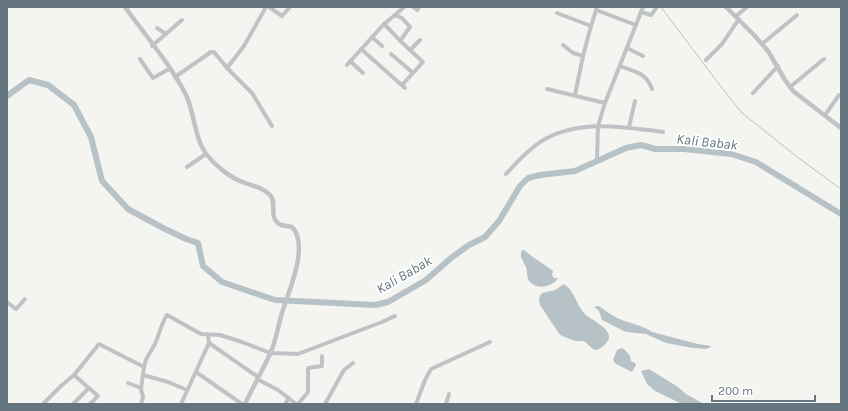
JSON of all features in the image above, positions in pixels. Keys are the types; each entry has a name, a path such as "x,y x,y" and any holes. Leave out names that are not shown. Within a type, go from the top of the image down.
{"street":[{"path":"125,7 175,77 188,100 200,140 206,154 231,177 257,186 269,194 272,198 275,220 280,224 291,227 295,230 298,244 296,276 282,312 270,354 245,404"},
{"path":"227,68 244,46 267,7 282,16 290,7"},
{"path":"364,73 349,63 384,24 404,7"},
{"path":"413,7 417,10 419,7"},
{"path":"596,158 598,126 605,103 643,7"},
{"path":"641,12 651,15 657,7"},
{"path":"726,7 762,44 778,66 790,87 804,101 841,128"},
{"path":"706,60 722,44 737,18 746,7"},
{"path":"575,95 583,56 597,9 636,26"},
{"path":"557,13 591,26"},
{"path":"395,15 402,18 410,26 400,41"},
{"path":"762,44 797,15"},
{"path":"152,46 182,20"},
{"path":"361,49 404,86 423,62 384,24"},
{"path":"157,28 166,34"},
{"path":"372,37 382,46"},
{"path":"410,50 420,40"},
{"path":"563,45 573,53 583,56"},
{"path":"627,48 643,56"},
{"path":"175,77 211,52 214,52 227,68 252,93 272,126"},
{"path":"391,54 413,73"},
{"path":"140,59 153,78 169,69"},
{"path":"790,87 824,59"},
{"path":"620,66 645,76 652,89"},
{"path":"753,93 778,66"},
{"path":"547,89 605,103"},
{"path":"825,115 839,95"},
{"path":"629,127 635,100"},
{"path":"506,174 522,157 545,139 564,131 598,126 629,127 663,132"},
{"path":"187,167 206,154"},
{"path":"7,302 16,309 25,299"},
{"path":"141,404 143,396 141,388 144,367 167,315 196,332 208,335 220,335 242,342 270,354 298,354 395,316"},
{"path":"188,404 182,403 209,344 208,335"},
{"path":"416,404 431,368 490,342"},
{"path":"43,404 74,375 99,344 144,367"},
{"path":"209,344 297,404 308,392 308,368 322,366 322,356"},
{"path":"325,404 344,369 353,363"},
{"path":"196,372 242,404"},
{"path":"74,375 98,397 90,404"},
{"path":"143,375 168,382 187,390"},
{"path":"128,383 141,388"},
{"path":"74,404 89,388"},
{"path":"446,404 449,394"},
{"path":"285,404 289,398"}],"shaded area":[{"path":"522,250 553,271 552,275 554,278 558,278 556,281 552,284 541,287 530,282 526,267 521,257"},
{"path":"564,284 571,290 585,314 606,330 609,337 608,341 599,349 593,349 584,341 575,341 560,335 540,305 539,298 542,293 555,290"},
{"path":"599,306 624,321 644,327 652,332 711,347 706,349 693,348 666,343 646,334 626,332 602,320 599,311 594,307"},
{"path":"621,348 624,349 630,356 631,361 636,365 632,372 616,364 613,360 617,350"},
{"path":"649,369 678,387 686,394 704,404 682,404 655,391 647,384 641,371"}],"waterway":[{"path":"661,7 742,113 841,189"},
{"name":"Kali Babak","path":"7,96 29,80 48,85 74,105 91,137 102,181 128,209 163,228 198,243 203,266 222,282 275,300 375,305 388,302 426,280 451,258 469,245 485,237 499,221 520,186 528,178 575,171 626,148 641,145 655,149 684,149 731,154 756,162 841,214"}]}
